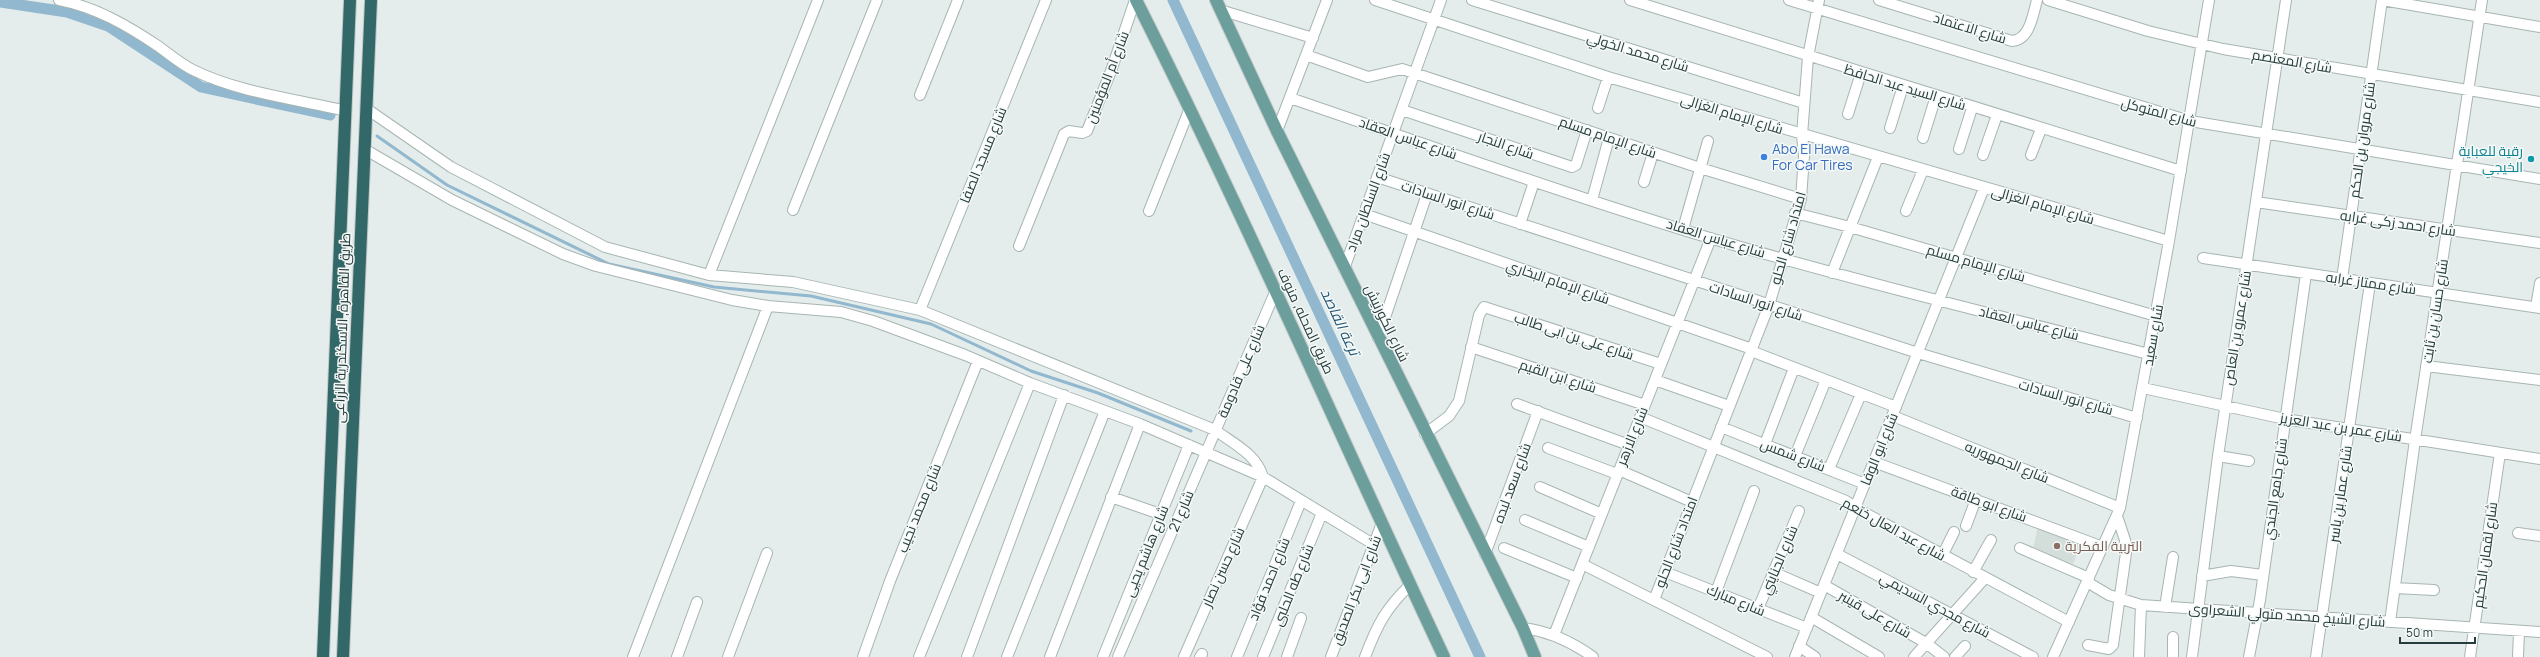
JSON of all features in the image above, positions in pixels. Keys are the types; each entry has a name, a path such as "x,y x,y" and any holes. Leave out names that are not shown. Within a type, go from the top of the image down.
{"highway":[{"name":"طريق القاهرة, الاسكندرية الزراعى","path":"323,657 350,0"},
{"name":"طريق القاهرة, الاسكندرية الزراعى","path":"343,657 366,150 370,0"}],"main road":[{"name":"طريق المحله, منوف","path":"1135,0 1190,108 1276,290 1444,657"},
{"name":"شارع الكورنيش","path":"1218,5 1277,131 1425,434 1523,628 1535,657"}],"street":[{"path":"59,0 98,11 136,31 192,70 215,79 346,110"},
{"path":"709,275 818,0"},
{"path":"793,210 877,0"},
{"path":"920,95 958,0"},
{"name":"شارع مسجد الصفا","path":"920,310 1046,0"},
{"name":"شارع أم المؤمنين","path":"1019,246 1064,134 1069,131 1082,134 1087,131 1111,71 1135,0"},
{"path":"1277,131 1327,0"},
{"name":"شارع الإمام الغزالى","path":"1375,0 1608,77 1802,135 2170,241"},
{"name":"شارع السلطان مراد","path":"1344,268 1441,0"},
{"name":"شارع محمد الخولي","path":"1472,0 1804,103"},
{"name":"شارع السيد عبد الحافظ","path":"1630,0 1972,108 2181,171"},
{"name":"شارع المتوكل","path":"1789,0 1818,4 2190,121 2267,135 2540,179"},
{"name":"شارع الاعتماد","path":"1879,0 2012,41 2021,39 2027,32 2037,0"},
{"name":"شارع المعتصم","path":"2048,0 2128,25 2202,44 2278,60 2540,102"},
{"name":"شارع سعيد","path":"2054,657 2119,512 2170,241 2208,0"},
{"name":"شارع عمرو بن العاص","path":"2192,657 2225,407 2267,135 2286,0"},
{"path":"2382,0 2540,27"},
{"name":"شارع مروان بن الحكم","path":"2342,279 2382,0"},
{"name":"شارع حسان بن ثابت","path":"2390,622 2415,440 2482,0"},
{"name":"امتداد شارع الحلو","path":"1654,600 1769,305 1801,198 1804,178 1802,135 1808,57 1818,4"},
{"path":"1218,5 1313,38"},
{"name":"شارع الإمام مسلم","path":"1306,55 1368,78 1399,68 1700,168 1801,198"},
{"path":"1848,114 1861,73"},
{"path":"1598,108 1608,77"},
{"path":"1890,128 1903,86"},
{"path":"1923,138 1936,96"},
{"name":"شارع عباس العقاد","path":"1290,98 1534,182 1711,238 1832,273 2149,354"},
{"path":"1149,211 1190,108"},
{"path":"1959,149 1972,108"},
{"path":"367,109 451,167 605,247 709,275 793,282 920,310 1215,430 1249,454 1260,468 1263,477"},
{"name":"شارع النجار","path":"1402,110 1572,167 1576,164 1587,130"},
{"path":"1983,155 1997,115"},
{"path":"2031,155 2040,129"},
{"path":"1592,200 1609,138"},
{"path":"1683,229 1708,141"},
{"path":"366,150 452,200 563,254 629,276 697,293 768,306 841,312 873,321 978,361 1030,383 1140,424 1263,477 1373,544"},
{"path":"1644,182 1653,152"},
{"path":"1832,273 1878,157"},
{"path":"1906,211 1923,170"},
{"name":"شارع انور السادات","path":"1377,177 1918,353 2137,418"},
{"path":"1520,224 1534,182"},
{"name":"شارع ابو الوفا","path":"1795,657 1984,188"},
{"path":"1378,338 1427,194"},
{"name":"شارع احمد زكى غرابه","path":"2256,202 2540,243"},
{"name":"شارع الإمام البخاري","path":"1364,214 1751,350"},
{"name":"شارع الإمام مسلم","path":"1795,214 1850,226 2156,316"},
{"name":"شارع الازهر","path":"1554,635 1711,238"},
{"name":"شارع ممتاز غرابه","path":"2203,258 2538,308"},
{"name":"شارع جامع الجندي","path":"2249,657 2263,575 2306,274"},
{"name":"شارع عمار بن ياسر","path":"2316,657 2370,283"},
{"path":"2538,308 2540,283"},
{"name":"شارع على قادومة","path":"1206,453 1276,290"},
{"path":"633,657 768,306"},
{"name":"شارع على بن ابى طالب","path":"1471,347 1480,312 1484,307 1488,307 1661,364"},
{"path":"1425,434 1449,416 1459,401 1471,347"},
{"name":"شارع ابن القيم","path":"1471,347 1645,405"},
{"name":"شارع الجمهوريه","path":"1751,350 1861,394 1895,412 2119,512"},
{"name":"شارع محمد نجيب","path":"863,657 890,581 978,361"},
{"path":"2426,366 2540,380"},
{"path":"1765,444 1794,368"},
{"path":"1655,380 1729,406"},
{"path":"1795,456 1826,380"},
{"path":"919,657 1030,383"},
{"name":"شارع عمر بن عبد العزيز","path":"2143,388 2285,419 2540,459"},
{"path":"1829,469 1861,394"},
{"path":"967,657 1064,395"},
{"path":"1517,404 1629,444"},
{"path":"1007,657 1105,411"},
{"name":"شارع سعد لبده","path":"1485,554 1538,411"},
{"name":"شارع عبد العال ختعم","path":"1640,417 1846,501 1942,556 2069,622"},
{"path":"1050,657 1140,424"},
{"name":"شارع شمس","path":"1721,427 1865,484"},
{"name":"شارع هاشم يحيى","path":"1104,657 1160,514 1189,445"},
{"path":"1548,448 1618,472 1692,502"},
{"name":"شارع 21","path":"1118,657 1206,453"},
{"name":"شارع لقمان الحكيم","path":"2470,657 2500,453"},
{"path":"2218,456 2249,461"},
{"name":"شارع ابو طاقة","path":"1874,462 2103,547"},
{"name":"شارع حسن نصار","path":"1184,657 1263,477"},
{"path":"1540,487 1602,514"},
{"path":"1716,592 1754,491"},
{"path":"1111,497 1160,514"},
{"path":"1966,526 1976,499"},
{"name":"شارع احمد فؤاد","path":"1237,657 1301,501"},
{"name":"شارع الجنايني","path":"1758,609 1799,510"},
{"path":"2088,645 2111,648 2121,600 2126,553 2125,540 2119,512"},
{"name":"شارع طه الحلبى","path":"1263,657 1322,513"},
{"path":"1525,520 1589,547"},
{"name":"شارع ابى بكر الصديق","path":"1330,657 1382,523"},
{"path":"1942,556 1954,532"},
{"path":"2518,533 2540,536"},
{"path":"1972,572 1991,540"},
{"path":"1504,548 1577,578"},
{"name":"شارع الشيخ محمد متولي الشعراوى","path":"2020,548 2088,580 2121,600 2141,605 2540,632"},
{"path":"728,657 767,553"},
{"name":"شارع مجدي السديمي","path":"1837,554 2033,657"},
{"path":"2166,607 2173,557"},
{"path":"1582,564 1767,657"},
{"path":"2202,576 2231,571 2263,575"},
{"name":"شارع مبارك","path":"1665,572 1807,628"},
{"name":"شارع على قينبر","path":"1773,572 1823,589 1926,643 1944,657"},
{"path":"1914,657 1985,578"},
{"path":"1365,657 1376,625 1391,603 1410,585"},
{"path":"2395,588 2434,590"},
{"path":"677,657 697,602"},
{"path":"2139,657 2141,605"},
{"path":"1811,617 1879,657"},
{"path":"1287,657 1301,618"},
{"path":"1523,628 1554,635 1571,642 1594,657"},
{"path":"2518,657 2519,631"},
{"path":"2173,657 2174,637"},
{"path":"1799,646 1815,657"},
{"path":"1955,657 1965,646"}],"shaded area":[{"name":"التربية الفكرية","path":"2038,526 2081,544 2073,564 2033,549"}],"waterway":[{"name":"ترعة القاصد","path":"1173,0 1480,657"},
{"path":"0,2 67,12 108,26 201,87 330,115"},
{"path":"377,136 447,185 609,264 714,287 811,296 931,324 1031,371 1098,393 1191,431"}],"place":[{"name":"Abo El Hawa For Car Tires","path":"1764,157"},
{"name":"رقية للعباية الخيجي","path":"2531,159"},
{"name":"التربية الفكرية","path":"2057,546"}]}
